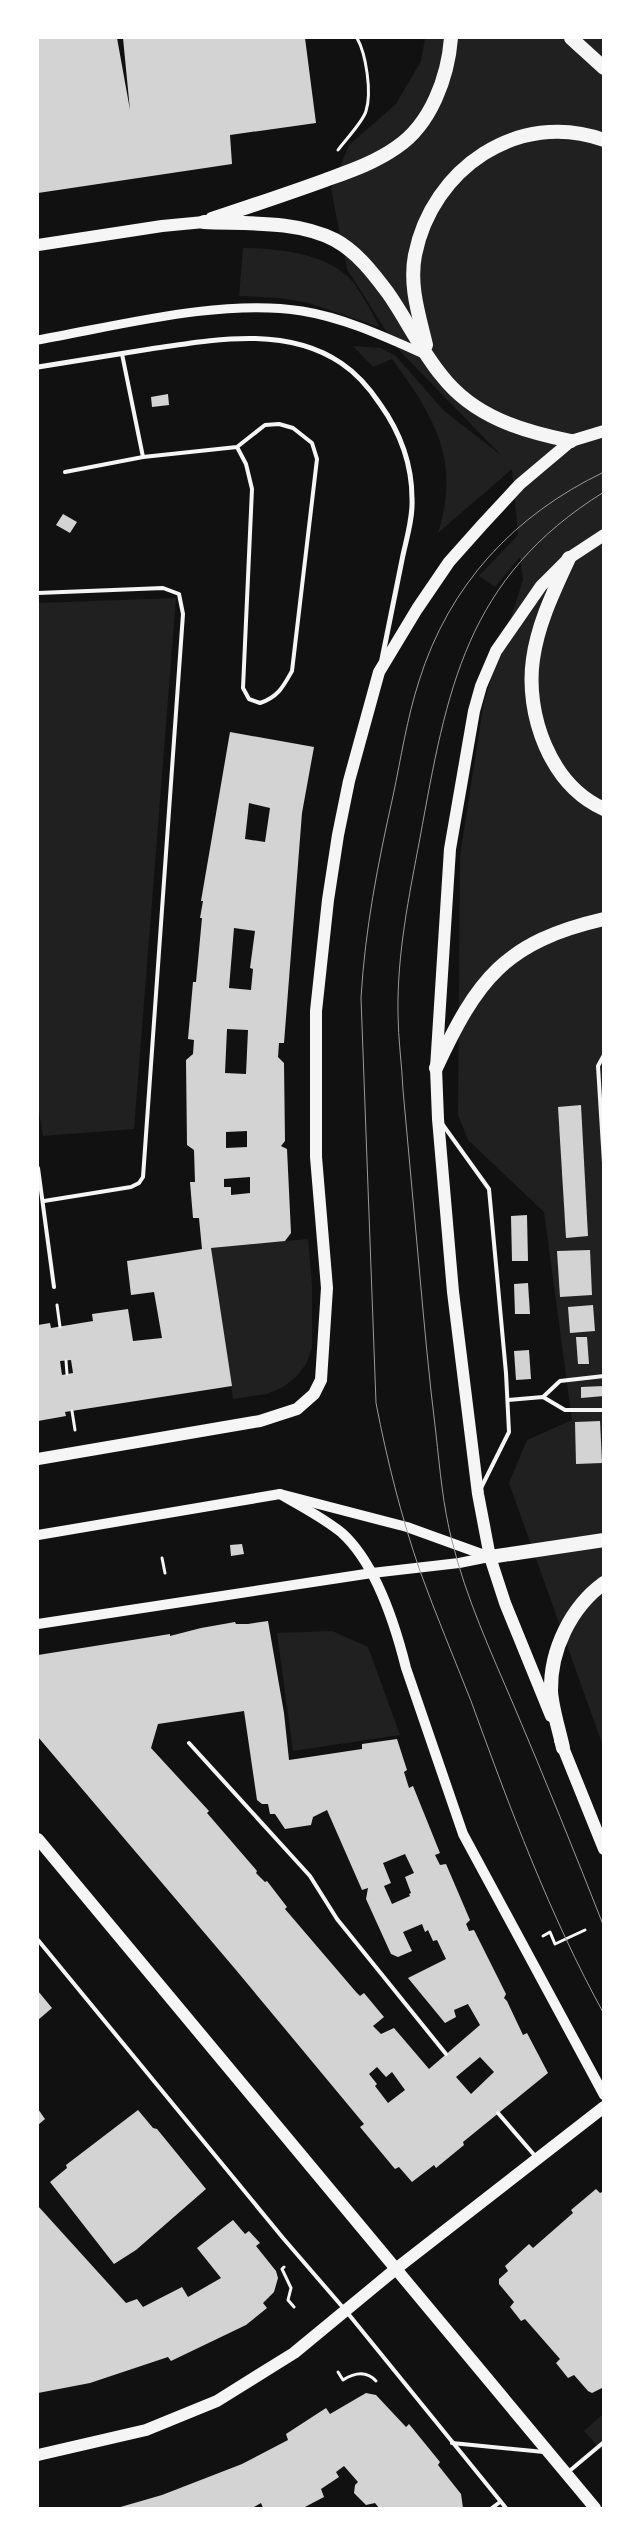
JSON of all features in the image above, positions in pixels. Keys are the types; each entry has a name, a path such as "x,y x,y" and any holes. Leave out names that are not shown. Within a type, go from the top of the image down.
{"highway":[{"path":"204,222 364,166 398,146 414,131 438,92 447,70 451,38"},
{"path":"571,38 604,68"},
{"path":"429,356 415,300 413,277 415,255 423,227 434,206 447,188 464,168 485,151 520,137 549,132 570,132 604,140"},
{"path":"204,222 300,229 336,241 359,258 376,277 440,375 455,392 477,409 505,424 532,433 571,441"},
{"path":"569,558 539,632 533,660 533,706 544,741 556,767 580,793 604,809"},
{"path":"436,1068 460,1018 481,986 498,968 514,955 557,932 604,919"},
{"path":"490,1557 604,1540"},
{"path":"563,1748 551,1690 558,1646 578,1608 590,1593 604,1583"}],"main road":[{"path":"38,245 162,226 204,222"},
{"path":"38,1459 260,1421 297,1409 314,1394 321,1380 327,1288 316,1157 316,1011 328,900 338,835 349,782 379,672 417,609 449,562 520,484 571,441 604,431"},
{"path":"604,534 569,558 540,586 496,651 481,686 474,711 450,849 436,1068 438,1119 453,1292 478,1494 490,1557 505,1603 520,1636 604,1849"},
{"path":"38,1535 280,1494 407,1527 490,1557"},
{"path":"280,1494 341,1532 372,1573 400,1644 406,1668 463,1834 604,2095"},
{"path":"38,1624 490,1557"},
{"path":"38,1839 595,2508"},
{"path":"38,2455 146,2430 217,2400 294,2353 397,2268 604,2107"}],"street":[{"path":"38,340 152,319 222,310 268,307 303,311 346,321 429,356"},
{"path":"38,367 220,340 276,339 314,349 342,363 370,390 395,425 404,448 410,476 412,500 379,672"}],"lane":[{"path":"122,354 143,457"},
{"path":"65,472 143,457 236,447 265,425 279,424 293,428 312,443 318,459 292,671 281,690 273,698 260,703 249,699 243,688 252,489 246,464 236,447"},
{"path":"38,593 163,588 179,594 183,614 143,1177 139,1183 130,1187 44,1201"},
{"path":"604,1055 598,1066 604,1163"},
{"path":"438,1119 460,1146 489,1189 508,1400 509,1432 478,1494"},
{"path":"38,1168 44,1201 54,1287"},
{"path":"543,1397 560,1380 604,1376"},
{"path":"508,1400 543,1397 565,1410 604,1410"},
{"path":"189,1743 310,1876 337,1919 446,2054"},
{"path":"38,1940 283,2238 346,2311 506,2508"},
{"path":"498,2113 538,2159"},
{"path":"566,2474 604,2442"},
{"path":"452,2443 548,2452"},
{"path":"492,2508 500,2502"}],"path":[{"path":"357,38 363,49 368,75 366,111"},
{"path":"54,1287 60,1327"},
{"path":"66,1360 67,1374"},
{"path":"162,1558 165,1573"},
{"path":"523,1947 550,1932 555,1944 585,1930"},
{"path":"287,2264 282,2269 291,2288 288,2300 294,2308"},
{"path":"338,2372 344,2380 354,2374 368,2374 379,2384"}],"shaded area":[{"path":"425,38 603,38 603,1746 509,1483 527,1440 572,1420 544,1212 468,1140 458,1115 460,856 484,701 523,580 520,557 495,587 479,576 518,535 512,469 438,533 444,507 445,461 431,420 420,400 392,359 373,367 353,346 381,348 396,356 444,411 501,455 397,348 347,269 331,189 349,145 396,104 421,61"},
{"path":"243,248 284,251 327,263 349,278 370,309 379,327 309,303 279,298 239,296"},
{"path":"176,598 134,1129 43,1136 38,1105 38,603"},
{"path":"308,1239 312,1285 312,1348 306,1364 296,1377 283,1387 267,1394 233,1399 211,1248"},
{"path":"332,1631 368,1647 400,1735 293,1751 277,1633"},
{"path":"603,2414 603,2452 584,2431"}],"building":[{"path":"38,38 117,38 130,110 123,38 305,38 316,123 230,135 232,164 38,193"},
{"path":"168,394 169,405 152,407 151,397"},
{"path":"63,514 77,522 70,533 56,525"},
{"path":"230,732 314,747 302,813 284,1043 279,1043 278,1057 284,1063 285,1141 281,1146 287,1149 291,1233 285,1241 211,1248 232,1386 65,1412 66,1416 38,1421 38,1325 50,1323 51,1328 93,1321 92,1314 128,1309 133,1341 162,1338 154,1292 131,1295 127,1261 202,1249 199,1218 193,1218 190,1182 195,1182 194,1150 187,1145 186,1060 193,1054 194,1040 188,1039 193,982 196,982 202,918 200,918 203,901 201,901","holes":["249,803 270,808 265,842 245,839","234,928 255,931 250,968 253,969 251,990 229,988","227,1029 248,1030 246,1074 225,1073","247,1131 247,1147 226,1148 226,1132","250,1177 250,1193 231,1195 231,1187 224,1187 224,1179","71,1360 73,1373 62,1375 60,1361"]},
{"path":"581,1105 588,1236 566,1238 558,1107"},
{"path":"527,1215 528,1261 512,1261 511,1216"},
{"path":"590,1250 592,1295 560,1297 557,1251"},
{"path":"528,1283 530,1314 515,1314 514,1284"},
{"path":"593,1305 595,1331 570,1333 568,1307"},
{"path":"576,1337 587,1337 589,1364 578,1364"},
{"path":"529,1350 531,1379 516,1380 514,1351"},
{"path":"604,1386 604,1396 581,1398 581,1387"},
{"path":"600,1421 602,1463 576,1464 575,1422"},
{"path":"242,1544 244,1554 231,1556 230,1545"},
{"path":"268,1621 284,1713 289,1760 362,1749 362,1744 397,1739 407,1770 404,1772 409,1788 413,1786 440,1853 435,1855 440,1865 446,1864 470,1920 466,1924 469,1931 474,1930 506,1994 504,1998 523,2035 527,2033 548,2073 463,2142 464,2145 436,2168 434,2165 412,2182 399,2167 395,2169 360,2127 364,2124 38,1737 38,1655 170,1634 170,1636 235,1622 236,1624","holes":["244,1711 257,1800 262,1804 268,1804 270,1814 275,1814 285,1829 311,1825 313,1817 327,1810 362,1890 368,1888 366,1899 391,1954 398,1957 412,1951 403,1932 422,1924 425,1932 428,1930 433,1941 437,1940 446,1959 408,1978 445,2023 456,2017 454,2010 468,2004 480,2025 429,2069 394,2028 381,2034 373,2026 384,2017 364,1993 360,1996 356,1992 285,1909 287,1907 267,1881 265,1882 256,1873 257,1871 207,1813 209,1811 151,1748 158,1724","405,1854 414,1873 405,1877 411,1893 409,1894 410,1896 392,1904 384,1886 391,1883 383,1863","480,2057 494,2072 471,2094 456,2077","377,2067 386,2077 392,2072 405,2090 388,2103 375,2086 377,2084 369,2074"]},
{"path":"38,1991 52,2008 38,2020"},
{"path":"38,2109 45,2119 38,2125"},
{"path":"138,2110 153,2128 157,2129 206,2189 136,2250 114,2264 50,2182 67,2168 66,2165"},
{"path":"596,2189 600,2193 604,2191 604,2387 592,2393 574,2375 568,2378 556,2363 560,2359 525,2319 521,2321 510,2307 514,2302 499,2284 499,2279 508,2271 505,2266 529,2244 533,2248 573,2213 571,2210"},
{"path":"38,2206 126,2303 137,2299 143,2307 182,2287 188,2297 221,2278 197,2248 233,2220 245,2234 249,2231 260,2243 256,2246 276,2271 278,2278 274,2292 263,2303 267,2308 246,2325 171,2361 168,2357 90,2383 38,2393"},
{"path":"366,2393 376,2395 406,2427 409,2424 440,2462 438,2465 461,2494 463,2508 379,2508 375,2503 366,2505 354,2493 355,2485 358,2482 344,2466 336,2472 339,2477 321,2489 324,2497 303,2508 263,2508 261,2503 252,2508 117,2508 162,2495 242,2464 288,2440 286,2434 326,2408 330,2414"}],"tram line":[{"path":"604,472 571,489 541,509 489,557 467,584 448,614 432,646 411,709 382,846 369,921 361,998 376,1403 390,1467 420,1571 531,1860 584,1976 604,2014"},
{"path":"604,492 557,525 520,562 492,600 470,642 453,686 430,784 404,925 398,991 403,1090 427,1350 440,1474 449,1528 464,1583 480,1625 604,1927"}]}
